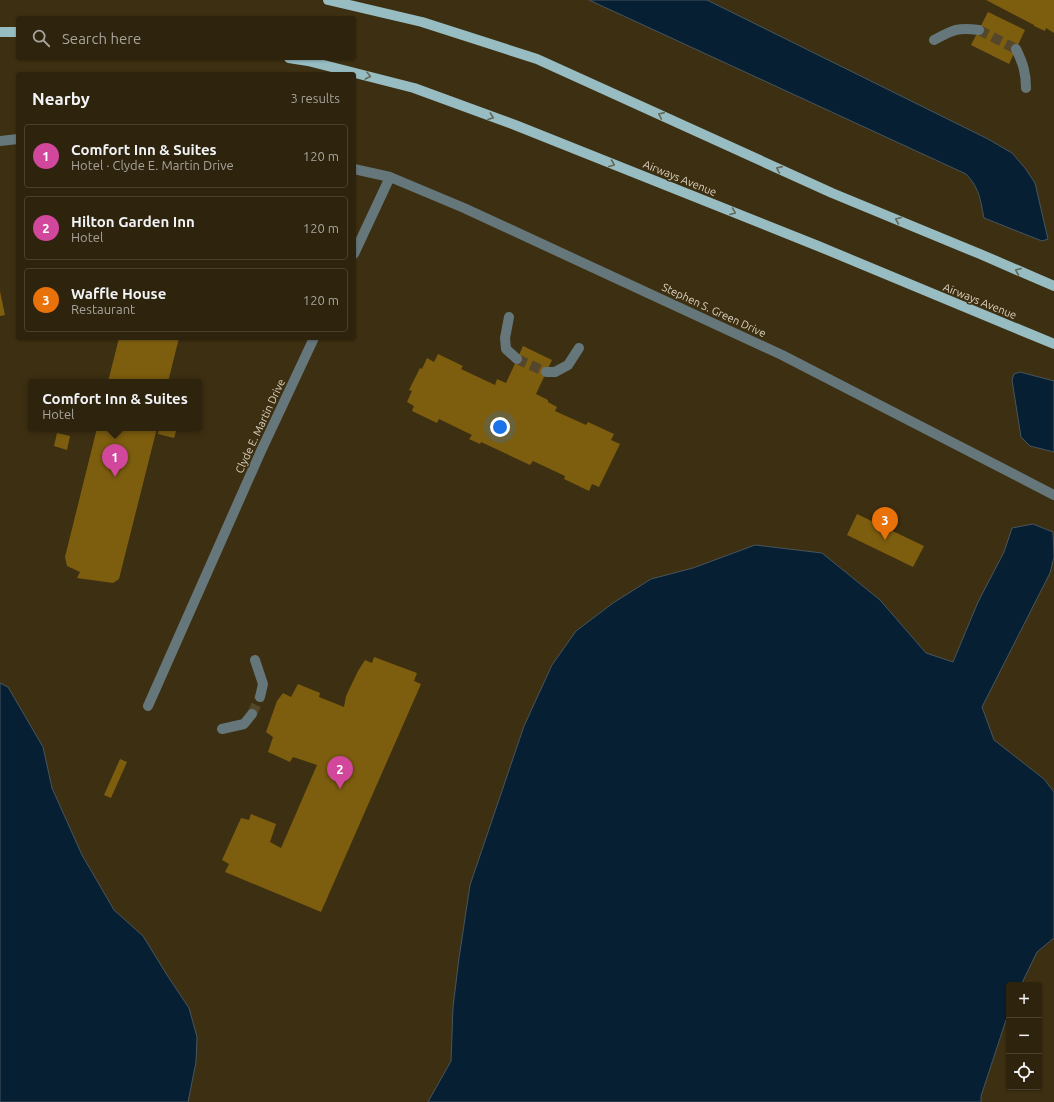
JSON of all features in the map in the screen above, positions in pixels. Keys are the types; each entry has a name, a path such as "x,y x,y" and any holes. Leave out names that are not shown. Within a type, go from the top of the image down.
{"main road":[{"path":"328,0 422,22 537,59 832,193 1054,286"},
{"path":"0,32 16,32"},
{"name":"Airways Avenue","path":"302,60 351,72"},
{"name":"Airways Avenue","path":"356,73 414,88 508,123 818,246 1054,344"}],"street":[{"path":"934,40 952,30 965,28 979,30"},
{"path":"1016,49 1026,72 1026,88"},
{"path":"0,141 16,140"},
{"name":"Stephen S. Green Drive","path":"356,168 390,177 464,208 782,355 1054,495"},
{"path":"356,250 390,177"},
{"path":"509,317 504,338 506,349 518,359"},
{"name":"Clyde E. Martin Drive","path":"148,706 228,524 313,340"},
{"path":"546,372 554,372 568,365 579,348"},
{"path":"255,660 263,684 260,697"},
{"path":"222,729 244,724 252,714"}],"water":[{"path":"589,0 707,0 988,139 1012,153 1035,183 1048,239 1042,241 984,218 977,190 971,179 966,174"},
{"path":"1020,372 1054,381 1054,452 1030,446 1021,437 1012,380 1014,374"},
{"path":"1033,524 1053,532 1054,557 1050,573 982,707 994,740 1044,779 1054,792 1054,938 1037,952 1022,982 1006,982 1006,1020 981,1096 981,1102 428,1102 451,1061 453,1007 470,885 524,726 552,665 576,631 613,603 651,579 693,568 755,545 822,553 880,600 926,653 953,662 978,602 1004,552 1012,528"},
{"path":"0,683 8,687 43,747 52,788 82,855 114,910 143,936 189,1008 197,1037 196,1062 188,1102 0,1102"}],"building":[{"path":"986,0 1054,0 1054,33 1046,28 1045,31 1034,26"},
{"path":"988,12 1025,30 1009,64 971,45"},
{"path":"0,291 5,315 0,316"},
{"path":"118,340 178,340 169,379 109,379"},
{"path":"523,346 552,360 536,394 548,400 548,402 557,407 555,411 586,425 588,422 614,434 611,440 620,444 599,487 592,484 589,491 564,479 565,476 533,461 530,465 481,442 480,444 469,439 472,435 439,419 437,423 412,411 414,406 407,402 412,391 409,390 427,358 434,362 438,354 463,366 461,369 495,385 497,379 506,383"},
{"path":"96,431 156,431 119,579 113,583 77,578 80,572 67,566 65,557"},
{"path":"158,431 176,431 174,438 158,434"},
{"path":"57,433 70,436 67,450 54,446"},
{"path":"857,514 924,546 913,567 847,535"},
{"path":"374,657 417,673 414,681 421,684 321,912 225,872 229,864 222,860 241,818 249,820 251,814 276,824 270,842 281,848 317,765 293,757 290,762 268,752 273,737 266,732 277,701 283,693 291,697 298,684 320,693 319,697 344,707 346,696 358,671 365,660 372,663"},
{"path":"120,759 127,762 111,798 104,795"}],"tunnel":[{"path":"979,30 1016,49"},
{"path":"517,359 546,372"},
{"path":"252,714 260,697"}],"place":[{"name":"Comfort Inn & Suites","path":"115,477"},
{"name":"Waffle House","path":"885,540"},
{"name":"Hilton Garden Inn","path":"340,789"}]}
